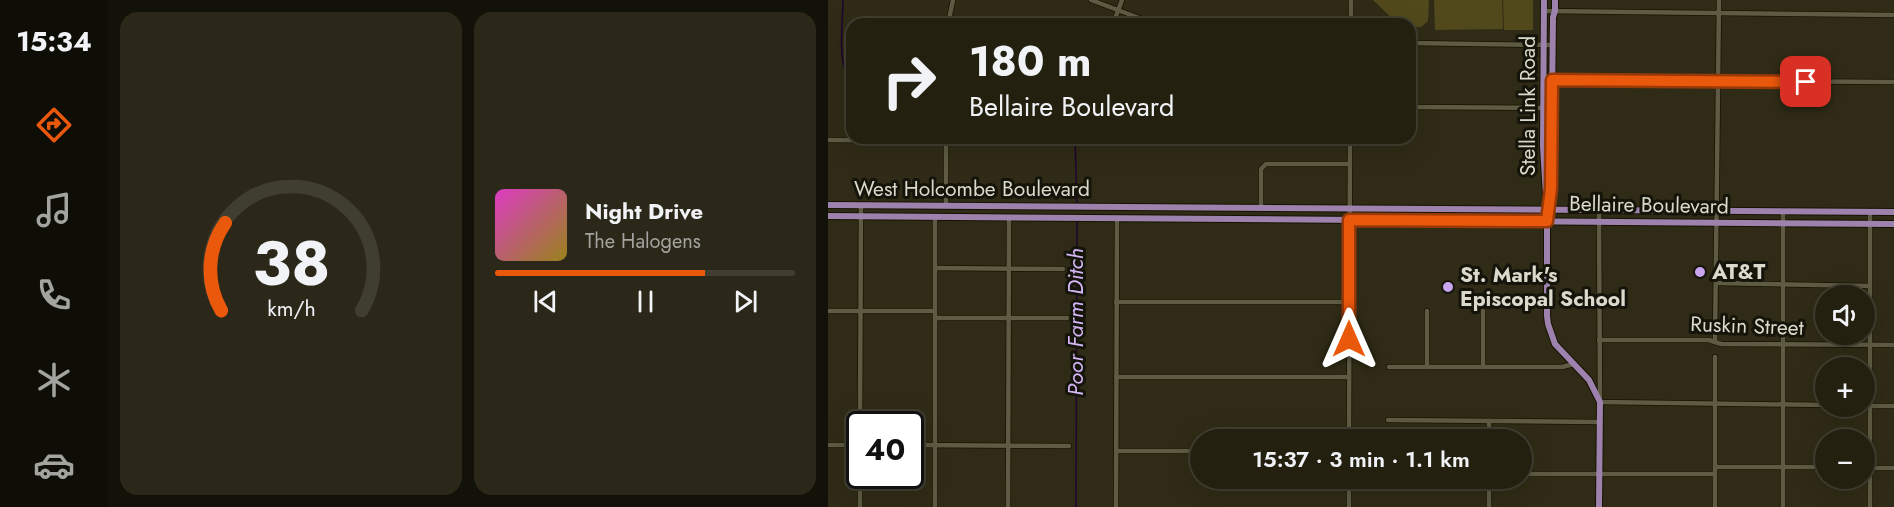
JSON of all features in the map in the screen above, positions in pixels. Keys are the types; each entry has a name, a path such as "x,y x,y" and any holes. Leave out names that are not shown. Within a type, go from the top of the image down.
{"main road":[{"name":"Stella Link Road","path":"1544,0 1543,146 1547,211 1546,305 1548,324 1555,344 1589,380 1600,402"},
{"name":"Stella Link Road","path":"1547,211 1551,188 1552,45 1555,0"},
{"path":"1543,146 1552,146"},
{"name":"West Holcombe Boulevard","path":"828,205 1117,207"},
{"path":"935,217 946,206"},
{"path":"1004,206 1009,218"},
{"name":"Bellaire Boulevard","path":"1117,207 1894,212"},
{"path":"1117,207 1117,219"},
{"path":"1174,208 1174,220"},
{"path":"1242,208 1242,220"},
{"path":"1425,210 1425,220"},
{"path":"1497,211 1497,221"},
{"name":"West Holcombe Boulevard","path":"828,216 1117,219"},
{"name":"Bellaire Boulevard","path":"1117,219 1894,224"},
{"path":"1599,507 1600,402"}],"street":[{"path":"949,18 953,0"},
{"path":"1091,0 1139,18"},
{"path":"1115,18 1122,0"},
{"path":"1351,0 1351,18"},
{"path":"1715,342 1719,0"},
{"path":"1544,11 1894,15"},
{"path":"1416,43 1552,45"},
{"path":"1544,80 1894,82"},
{"path":"1416,107 1552,108"},
{"path":"828,140 846,140"},
{"path":"946,144 946,206"},
{"path":"1349,429 1350,144"},
{"path":"1261,209 1261,169 1266,164 1349,164"},
{"path":"860,411 861,205"},
{"path":"1599,211 1600,402 1815,405"},
{"path":"1783,212 1783,507"},
{"path":"1870,212 1870,285"},
{"path":"934,507 935,217"},
{"path":"1008,507 1009,218"},
{"path":"1116,507 1117,219"},
{"path":"935,268 1063,269"},
{"path":"1716,283 1815,285"},
{"path":"1116,302 1349,302"},
{"path":"1427,310 1427,367"},
{"path":"828,311 935,311"},
{"path":"1483,311 1483,367"},
{"path":"935,318 1067,318"},
{"name":"Ruskin Street","path":"1599,340 1709,340 1721,344 1815,345"},
{"path":"1869,357 1870,345"},
{"name":"Ruskin Street","path":"1875,345 1894,345"},
{"path":"1715,357 1715,507"},
{"path":"1389,367 1562,367 1574,364"},
{"path":"1589,380 1599,372"},
{"path":"1116,377 1349,377"},
{"path":"1875,406 1894,406"},
{"path":"1388,420 1599,422"},
{"path":"1489,421 1489,429"},
{"path":"828,445 846,445"},
{"path":"924,445 1069,446"},
{"path":"1116,451 1190,451"},
{"path":"1715,467 1815,467"},
{"path":"1875,468 1894,468"},
{"path":"1532,474 1715,474"},
{"path":"860,489 860,507"},
{"path":"1349,489 1349,507"},
{"path":"1489,489 1489,507"},
{"path":"1869,489 1870,507"}],"shaded area":[{"path":"1373,0 1429,0 1428,21 1421,27 1416,27 1416,18 1392,18"},
{"path":"1434,0 1502,0 1503,29 1435,30"},
{"path":"1503,0 1533,0 1533,30 1504,30"}],"waterway":[{"path":"843,0 842,55 846,72"},
{"name":"Poor Farm Ditch","path":"1075,144 1077,203"},
{"name":"Poor Farm Ditch","path":"1076,507 1077,220"}],"place":[{"name":"AT&T","path":"1700,272"},
{"name":"St. Mark's Episcopal School","path":"1448,287"}],"route":[{"path":"1349,339 1349,220 1547,221 1551,188 1552,80 1806,82"}]}
